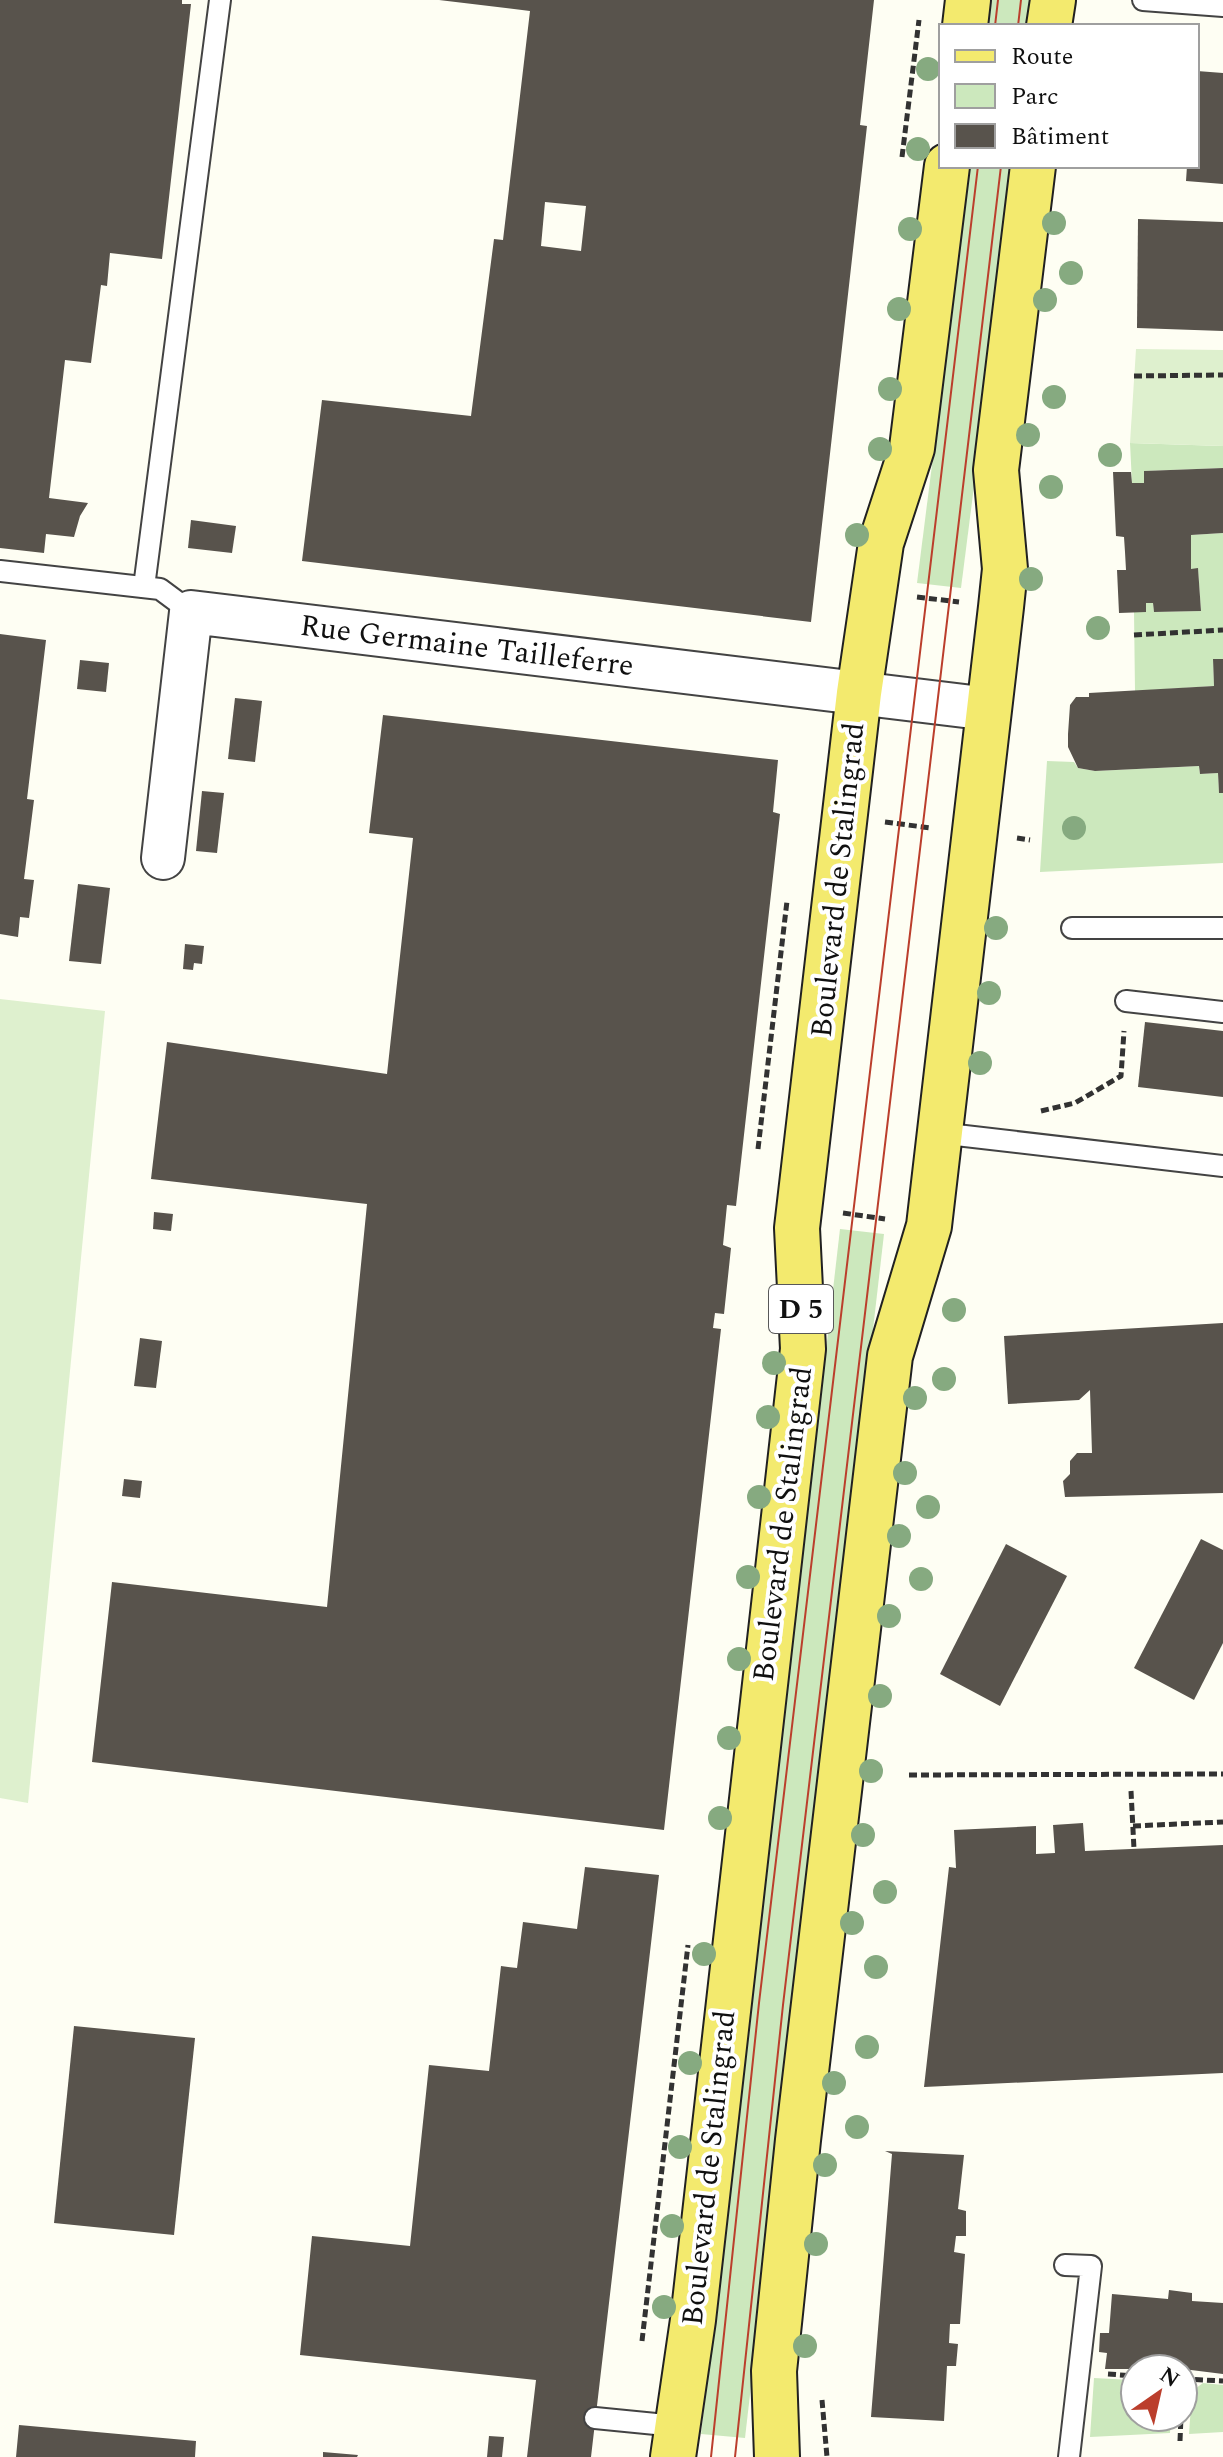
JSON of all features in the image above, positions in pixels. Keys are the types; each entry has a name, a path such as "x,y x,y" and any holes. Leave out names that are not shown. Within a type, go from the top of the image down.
{"main road":[{"path":"965,24 968,0"},
{"path":"1049,24 1053,0"},
{"name":"Boulevard de Stalingrad","path":"675,2442 693,2320 803,1349 797,1228 859,693 881,543 912,448 947,168"},
{"path":"777,2457 774,2371 890,1356 929,1226 1005,569 996,470 1033,168"}],"street":[{"name":"Rue Germaine Tailleferre","path":"191,612 989,709"},
{"path":"163,858 191,612"}],"lane":[{"path":"144,587 220,0"},
{"path":"1143,0 1223,6"},
{"path":"0,571 160,589 191,612"},
{"path":"1072,928 1223,928"},
{"path":"1126,1001 1223,1012"},
{"path":"939,1133 1223,1166"},
{"path":"1065,2265 1091,2266 1069,2457"},
{"path":"595,2418 675,2442"}],"path":[{"path":"1134,376 1223,375"},
{"path":"904,595 971,604"},
{"path":"1134,635 1223,630"},
{"path":"878,822 940,829"},
{"path":"1035,1113 1075,1103 1121,1076 1126,1001"},
{"path":"832,1211 895,1220"},
{"path":"909,1775 1223,1774"},
{"path":"1131,1791 1134,1849"},
{"path":"1133,1826 1223,1822"},
{"path":"1105,2374 1119,2375"},
{"path":"1199,2380 1223,2381"},
{"path":"1180,2433 1180,2441"}],"green space":[{"path":"992,0 1036,0 1033,24 988,24"},
{"path":"970,168 1015,168 961,588 917,583"},
{"path":"1136,349 1223,350 1223,446 1130,443"},
{"path":"1130,443 1223,446 1223,468 1144,471 1144,483 1132,483"},
{"path":"1223,533 1223,659 1213,659 1214,686 1135,691 1134,612 1145,612 1146,603 1153,603 1154,612 1201,611 1198,569 1191,569 1191,535"},
{"path":"1047,761 1074,762 1078,768 1095,771 1199,766 1200,774 1218,773 1219,793 1223,793 1223,863 1040,872"},
{"path":"0,999 105,1011 28,1803 0,1798"},
{"path":"840,1229 884,1234 745,2438 701,2434"},
{"path":"1094,2378 1119,2379 1119,2433 1170,2433 1090,2437"},
{"path":"1203,2383 1223,2385 1223,2432 1189,2434 1199,2433 1199,2386"}],"building":[{"path":"0,0 182,0 182,4 191,4 162,259 110,253 107,286 101,285 91,363 65,360 49,498 88,503 80,516 74,537 46,534 44,553 0,548"},
{"path":"439,0 874,0 860,125 867,126 811,622 302,561 322,400 471,416 494,239 503,240 530,11","holes":["545,202 586,206 581,251 541,246"]},
{"path":"1199,71 1223,73 1223,184 1186,181 1187,168 1199,168"},
{"path":"1138,219 1223,222 1223,331 1137,328"},
{"path":"1223,468 1223,533 1191,535 1191,569 1198,568 1201,611 1154,612 1153,603 1146,603 1146,612 1119,613 1117,570 1126,570 1124,537 1116,536 1113,472 1131,472 1132,483 1144,483 1144,471"},
{"path":"191,520 236,526 232,553 188,548"},
{"path":"0,634 46,640 27,799 34,800 24,879 34,880 29,918 20,917 18,937 0,934"},
{"path":"1213,659 1223,659 1223,793 1219,793 1218,773 1200,774 1199,766 1095,771 1078,768 1068,747 1070,705 1076,697 1089,697 1089,693 1214,686"},
{"path":"80,660 109,663 106,692 77,689"},
{"path":"235,698 262,701 255,762 228,759"},
{"path":"383,715 778,760 773,812 780,814 736,1206 727,1205 723,1245 731,1248 724,1314 715,1313 713,1328 721,1329 664,1830 92,1762 112,1582 327,1607 367,1204 151,1179 167,1042 387,1074 413,838 369,833"},
{"path":"202,791 224,793 217,853 196,851"},
{"path":"78,884 110,888 101,964 69,961"},
{"path":"185,944 204,946 202,964 194,963 193,970 183,969"},
{"path":"1145,1022 1223,1031 1223,1097 1138,1087"},
{"path":"154,1212 173,1214 171,1231 153,1229"},
{"path":"1223,1323 1223,1493 1065,1497 1063,1481 1070,1474 1070,1461 1077,1453 1092,1453 1090,1390 1079,1400 1008,1404 1004,1336"},
{"path":"140,1338 162,1341 156,1388 134,1386"},
{"path":"124,1479 142,1481 140,1498 122,1496"},
{"path":"1201,1539 1223,1550 1223,1643 1194,1700 1134,1668"},
{"path":"1006,1544 1067,1576 1000,1706 940,1674"},
{"path":"1083,1823 1085,1851 1223,1845 1223,2073 924,2087 949,1867 956,1868 954,1830 1036,1826 1036,1854 1055,1853 1053,1825"},
{"path":"585,1867 659,1875 591,2457 527,2457 536,2380 300,2355 312,2236 410,2246 429,2065 489,2071 501,1966 517,1968 523,1922 577,1929"},
{"path":"74,2026 195,2038 174,2235 54,2223"},
{"path":"885,2151 964,2155 958,2209 966,2211 966,2236 956,2236 954,2252 965,2254 960,2324 950,2324 949,2343 958,2344 956,2366 947,2366 944,2421 871,2417 892,2154"},
{"path":"1169,2290 1192,2293 1192,2301 1223,2303 1223,2374 1199,2371 1199,2353 1119,2353 1119,2369 1105,2369 1107,2353 1099,2352 1100,2333 1109,2333 1112,2294 1168,2299"},
{"path":"19,2425 196,2441 195,2457 16,2457"},
{"path":"489,2436 504,2437 502,2457 487,2457"},
{"path":"323,2452 358,2455 323,2457"}],"tram line":[{"path":"995,24 998,0"},
{"path":"1018,24 1021,0"},
{"path":"711,2457 759,2003 978,168"},
{"path":"735,2457 783,2005 1001,168"}]}
